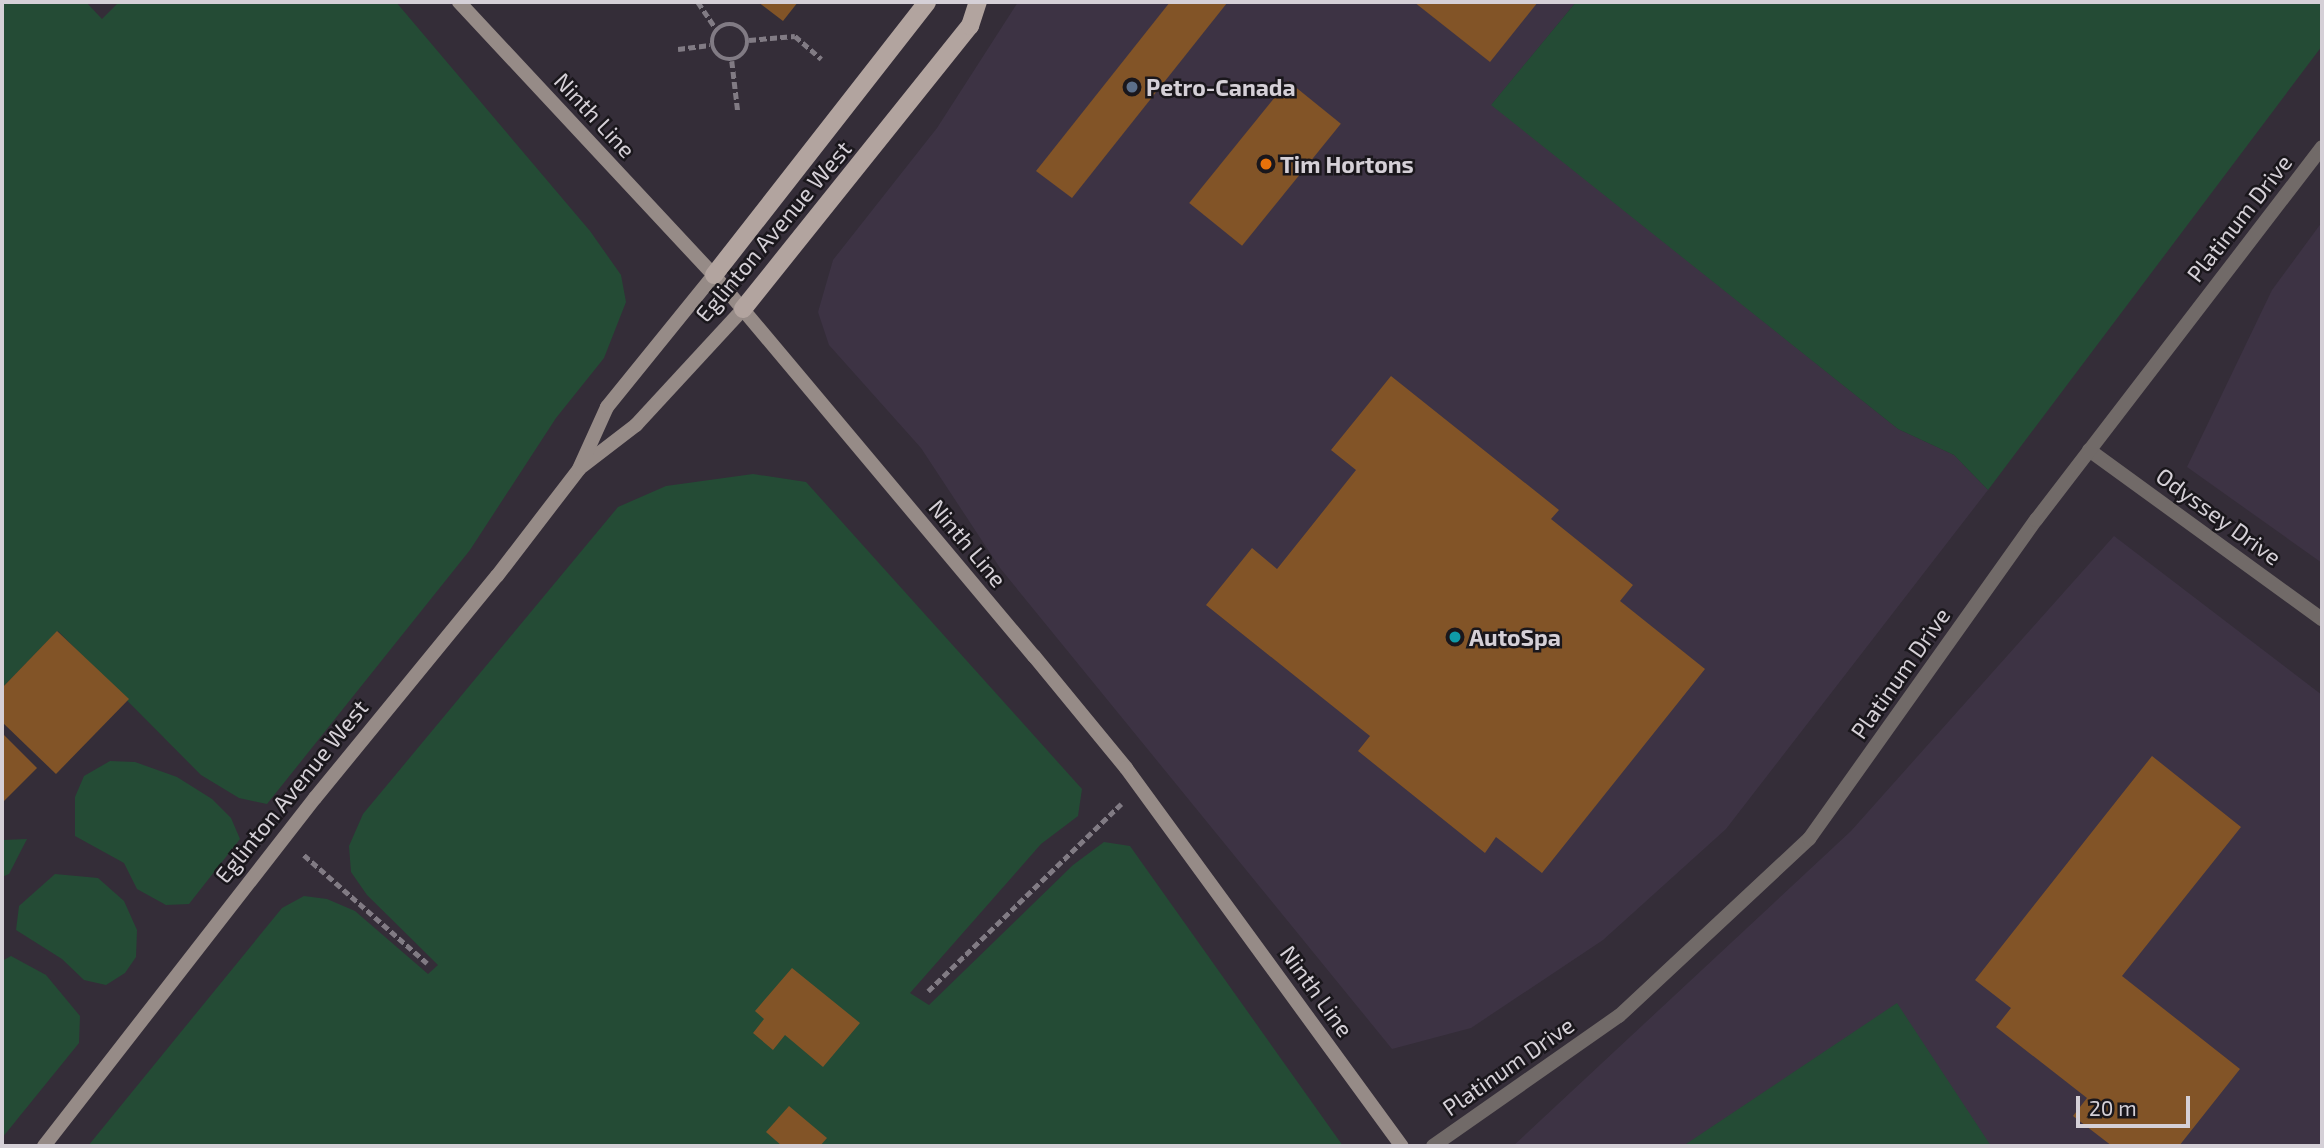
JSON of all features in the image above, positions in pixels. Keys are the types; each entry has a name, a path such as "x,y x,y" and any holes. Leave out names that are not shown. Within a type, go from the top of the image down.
{"main road":[{"name":"Ninth Line","path":"459,2 714,275 1139,786 1402,1146"},
{"name":"Eglinton Avenue West","path":"579,469 607,407 714,275 927,2"},
{"name":"Eglinton Avenue West","path":"44,1146 284,837 579,469 636,425 743,309 970,26 978,2"}],"street":[{"name":"Platinum Drive","path":"1433,1146 1619,1016 1809,839 2089,450 2322,147"},
{"name":"Odyssey Drive","path":"2089,450 2322,619"}],"path":[{"path":"698,2 716,29"},
{"path":"729,23 742,28 749,40 744,54 732,61 718,57 710,45 716,29 729,23"},
{"path":"749,40 795,36 821,59"},
{"path":"678,48 710,45"},
{"path":"732,61 738,112"},
{"path":"928,991 1139,786"},
{"path":"284,837 427,963"}],"shaded area":[{"path":"1018,2 1576,2 1492,104 1898,429 1954,455 1988,490 1726,829 1603,940 1471,1028 1392,1049 1000,568 921,448 829,345 818,312 833,260 937,128"},
{"path":"2322,222 2322,563 2187,467 2272,290"},
{"path":"2114,536 2322,695 2322,1146 1513,1146 1851,831"}],"green space":[{"path":"2,2 86,2 102,19 119,2 396,2 590,231 621,275 626,302 604,358 556,418 470,550 267,804 239,798 201,775 58,631 2,688"},
{"path":"1576,2 2322,2 2322,46 1988,490 1954,455 1898,429 1491,105"},
{"path":"753,474 806,482 1082,789 1078,816 1041,844 910,993 929,1005 1073,865 1104,842 1130,846 1343,1146 88,1146 282,908 304,896 327,899 355,911 428,974 438,965 367,895 351,872 349,846 363,814 618,507 666,486"},
{"path":"110,761 135,762 177,777 212,799 231,818 240,839 189,904 166,905 137,889 124,863 75,836 75,797 84,776"},
{"path":"27,839 9,874 2,877 2,840"},
{"path":"55,874 98,878 124,901 137,930 136,957 125,973 106,985 84,980 62,959 16,930 19,906"},
{"path":"11,956 46,975 80,1016 79,1043 2,1138 2,961"},
{"path":"1897,1003 1991,1146 1683,1146"}],"building":[{"path":"758,2 798,2 783,21"},
{"name":"Petro-Canada","path":"1170,2 1227,3 1072,198 1036,171"},
{"path":"1414,2 1538,2 1490,62"},
{"name":"Tim Hortons","path":"1288,81 1341,124 1242,246 1189,203"},
{"name":"AutoSpa","path":"1391,376 1559,510 1551,519 1633,585 1620,601 1705,669 1542,873 1496,837 1485,853 1358,751 1370,736 1206,605 1252,548 1277,569 1356,470 1331,450"},
{"path":"57,631 129,699 56,774 2,722 2,688"},
{"path":"2,733 37,768 2,803"},
{"path":"2152,756 2241,827 2122,976 2240,1069 2179,1146 2112,1146 2073,1116 2087,1098 1996,1027 2011,1008 1975,980"},
{"path":"792,968 860,1023 823,1067 785,1035 773,1050 753,1033 764,1019 755,1011"},
{"path":"789,1106 827,1138 820,1146 782,1146 766,1132"}],"place":[{"name":"Petro-Canada","path":"1132,87"},
{"name":"Tim Hortons","path":"1266,164"},
{"name":"AutoSpa","path":"1455,637"}]}
